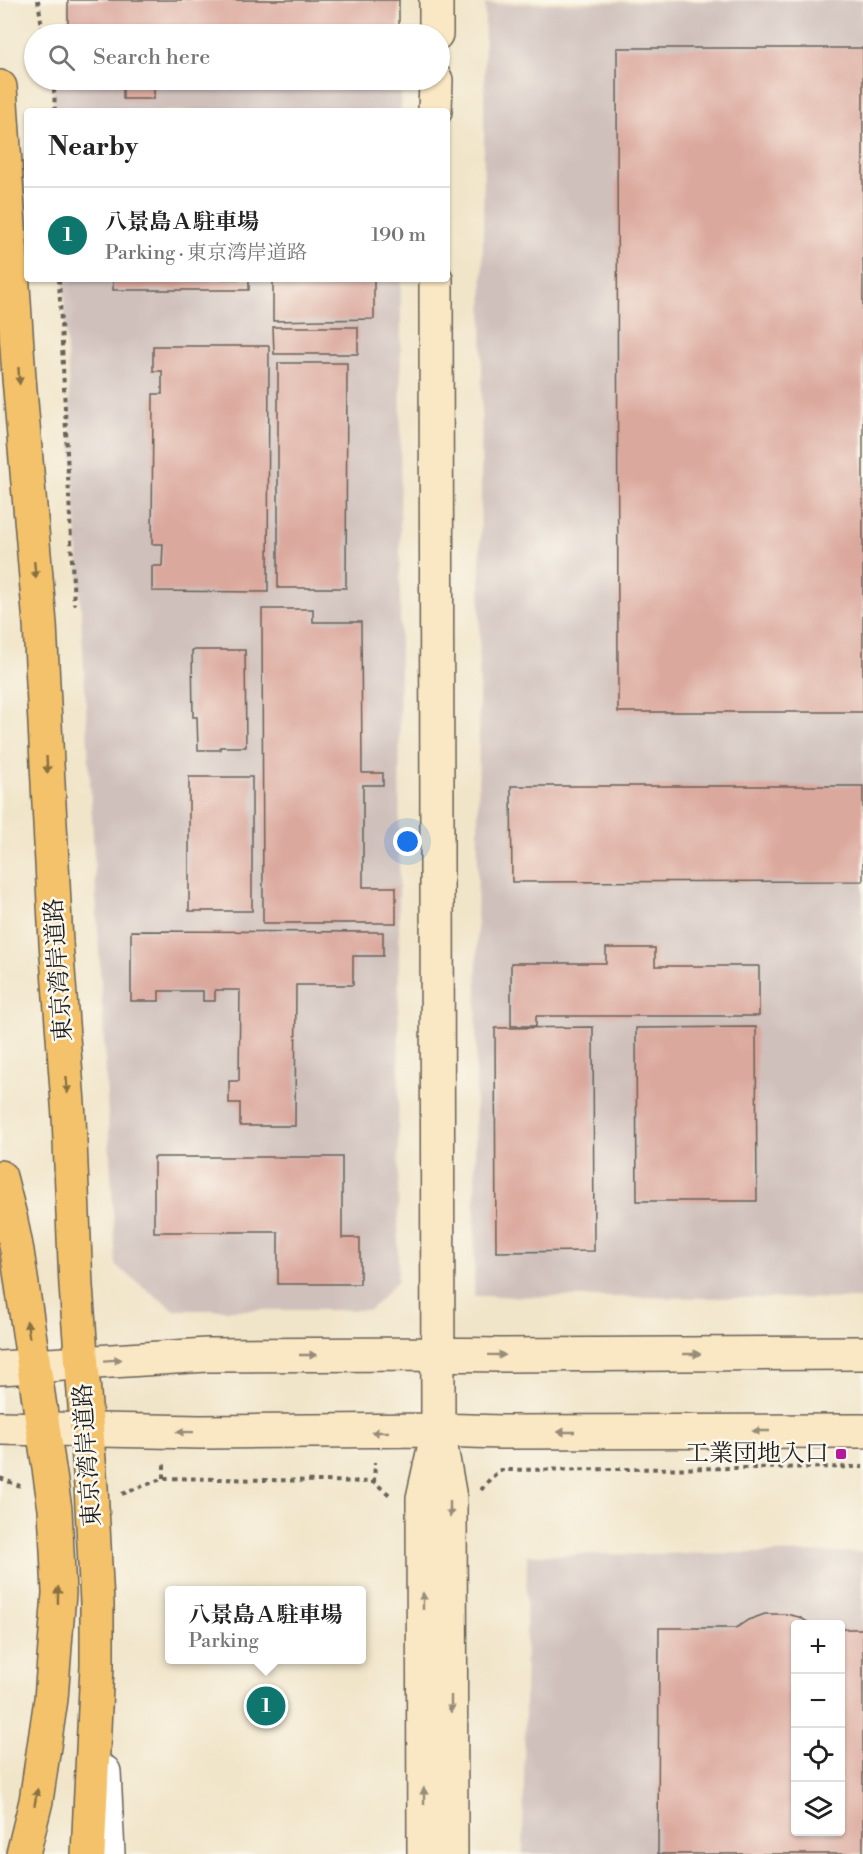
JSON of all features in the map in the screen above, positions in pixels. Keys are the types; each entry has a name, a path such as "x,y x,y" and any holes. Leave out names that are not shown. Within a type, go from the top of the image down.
{"highway":[{"name":"東京湾岸道路","path":"0,87 19,378 40,624 56,943 69,1117 81,1362 97,1603 97,1666 87,1854"},
{"name":"東京湾岸道路","path":"0,1177 17,1251 52,1487 59,1593 51,1699 36,1801 23,1854"}],"street":[{"path":"436,0 436,24"},
{"path":"435,108 436,90"},
{"path":"436,282 438,1430 450,1498 451,1854"},
{"path":"0,1368 207,1355 863,1353"},
{"path":"0,1428 342,1432 438,1430 501,1432 863,1431"},
{"path":"424,1854 423,1498 438,1430"},
{"path":"97,1666 108,1854"}],"path":[{"path":"38,0 42,24"},
{"path":"54,90 55,108"},
{"path":"500,1470 863,1467"},
{"path":"0,1478 31,1489 52,1487"},
{"path":"91,1487 122,1494 164,1478 374,1482 395,1499"}],"shaded area":[{"path":"863,0 863,1299 474,1296 485,4"},
{"path":"53,90 401,90 401,108 54,108"},
{"path":"63,282 401,282 398,1281 370,1310 174,1310 116,1266"},
{"path":"863,1552 863,1854 523,1854 527,1555"}],"building":[{"path":"68,0 399,0 399,24 68,24"},
{"path":"617,48 863,48 863,712 618,712"},
{"path":"123,90 154,90 154,99 123,99"},
{"path":"113,282 249,282 249,290 113,290"},
{"path":"273,282 374,282 374,319 273,321"},
{"path":"273,327 358,327 358,354 274,354"},
{"path":"153,346 269,346 268,592 152,591 152,566 162,566 163,544 152,544 153,394 162,394 162,371 153,371"},
{"path":"278,363 347,363 346,588 278,588"},
{"path":"262,609 313,609 313,622 361,622 362,773 383,773 383,785 363,785 363,887 396,887 396,923 263,923"},
{"path":"192,650 245,650 246,747 198,750 197,717 193,717"},
{"path":"189,777 252,777 252,911 189,911"},
{"path":"511,786 863,786 863,881 512,882"},
{"path":"131,931 383,932 383,956 353,956 353,985 296,985 295,1126 240,1126 240,1103 229,1103 229,1081 239,1081 240,990 215,990 215,1001 203,1001 203,991 159,991 159,1001 131,1001"},
{"path":"606,948 655,948 655,966 759,966 759,1016 536,1016 536,1026 511,1026 511,963 606,963"},
{"path":"593,1027 594,1251 496,1252 495,1028"},
{"path":"756,1027 757,1201 637,1201 636,1028"},
{"path":"154,1157 342,1157 342,1238 360,1238 360,1284 278,1284 278,1232 154,1232"},
{"path":"765,1614 786,1614 804,1620 791,1620 791,1836 845,1836 845,1629 863,1629 863,1854 658,1854 659,1628 736,1628 748,1620"}],"place":[{"name":"工業団地入口","path":"841,1454"},
{"name":"八景島Ａ駐車場","path":"266,1706"}]}
